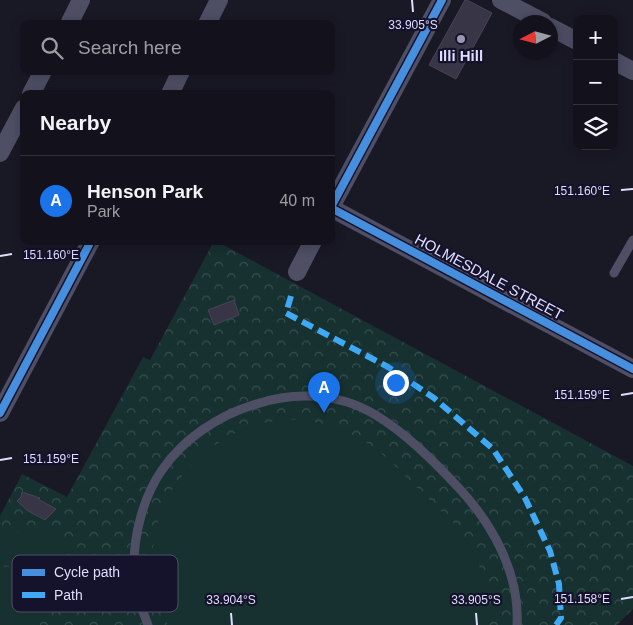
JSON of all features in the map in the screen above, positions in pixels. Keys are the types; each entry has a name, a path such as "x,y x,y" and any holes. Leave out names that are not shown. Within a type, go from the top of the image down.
{"street":[{"path":"71,20 81,0"},
{"path":"209,20 219,0"},
{"path":"335,201 442,0"},
{"path":"501,0 530,15"},
{"path":"558,30 573,39"},
{"path":"618,63 633,71"},
{"path":"33,90 41,75"},
{"path":"172,90 180,75"},
{"path":"0,153 20,116"},
{"name":"HOLMESDALE STREET","path":"335,210 633,369"},
{"path":"0,413 89,245"},
{"path":"297,272 311,245"}],"lane":[{"path":"614,273 633,240"},
{"path":"134,555 134,545 150,493 162,470 178,450 221,419 242,409 268,400 295,396 321,397 347,402 368,411 388,424 420,450 469,498 502,552 513,582 518,611 517,625"},
{"path":"144,612 148,625"}],"green space":[{"path":"212,245 223,245 633,466 633,609 617,625 0,625 0,516 22,474 67,497 143,357 150,360"},
{"path":"308,421 331,426 368,443 389,460 449,519 467,541 481,571 487,592 489,625 168,625 163,612 178,612 178,555 154,555 155,536 163,508 177,483 196,460 220,441 254,425 270,422"},
{"path":"61,530 63,555 12,555 12,560 0,560 0,533"},
{"path":"0,567 12,567 12,595 0,595"},
{"path":"0,602 12,602 12,612 39,612 40,625 0,625"}],"building":[{"name":"Illi Hill","path":"465,0 492,13 456,79 429,65"},
{"path":"234,300 239,315 214,325 208,310"},
{"path":"22,492 40,498 38,499 56,509 45,520 28,511 17,501 21,497"}],"marked path":[{"path":"291,296 286,313 388,367 434,398 493,449 525,498 550,551 559,584 561,618 556,625"}],"cycle path":[{"path":"335,200 442,0"},
{"path":"335,210 633,369"},
{"path":"0,413 89,245"}],"place":[{"name":"Illi Hill","path":"461,39"},
{"name":"Henson Park","path":"324,413"}]}
